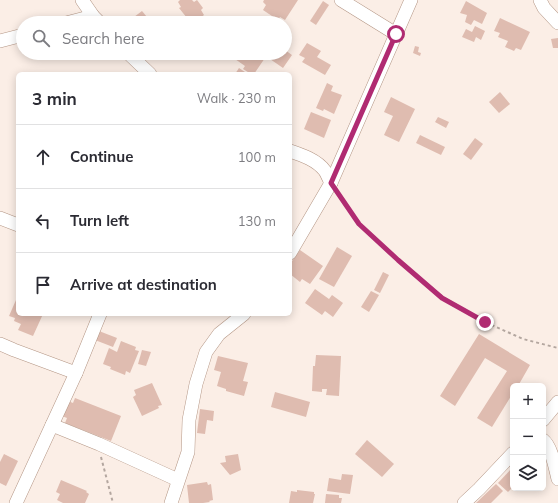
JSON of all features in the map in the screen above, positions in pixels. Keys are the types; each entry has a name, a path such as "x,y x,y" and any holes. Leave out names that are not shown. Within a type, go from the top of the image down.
{"street":[{"path":"82,0 93,16"},
{"path":"341,0 396,34"},
{"path":"292,250 331,183 411,0"},
{"path":"540,0 544,8 558,23"},
{"path":"0,41 16,37"},
{"path":"135,60 148,72"},
{"path":"292,152 317,163 325,171 331,183"},
{"path":"0,218 16,224"},
{"path":"16,503 76,373 99,316"},
{"path":"171,503 188,452 189,420 196,384 206,352 219,334 242,316"},
{"path":"0,344 76,373"},
{"path":"544,419 558,402"},
{"path":"52,426 99,444 178,480"},
{"path":"546,443 558,479"},
{"path":"464,503 480,489 511,455"}],"path":[{"path":"331,183 359,224 442,298 485,322 523,339 558,348"},
{"path":"99,444 113,503"}],"building":[{"path":"180,0 192,0 194,2 197,0 203,8 201,10 204,15 185,16 179,8 181,7 178,2"},
{"path":"264,0 298,0 288,16 272,16 263,10 266,5 263,2"},
{"path":"323,1 329,5 316,25 310,21"},
{"path":"466,1 487,13 482,24 474,20 471,25 465,22 467,15 460,13"},
{"path":"142,11 146,16 135,16"},
{"path":"500,18 530,32 521,50 516,48 514,51 505,47 508,41 498,37 500,33 494,31"},
{"path":"475,26 485,31 481,40 476,37 474,42 462,37 466,29 472,32"},
{"path":"558,38 558,48 553,48 551,39"},
{"path":"307,43 321,51 317,57 331,65 325,75 302,62 305,58 299,55"},
{"path":"415,46 419,47 418,52 421,53 420,56 413,53"},
{"path":"236,60 264,60 255,72 248,72 243,69 245,66"},
{"path":"271,60 289,60 283,68"},
{"path":"239,68 245,72 236,72"},
{"path":"327,83 333,86 331,91 342,95 334,114 324,109 323,111 316,108"},
{"path":"500,92 510,104 499,113 489,102"},
{"path":"391,97 415,109 399,142 384,135 393,116 384,112"},
{"path":"311,112 331,120 324,138 304,129"},
{"path":"438,117 449,122 446,128 435,122"},
{"path":"420,135 445,147 441,155 416,143"},
{"path":"475,138 483,144 471,160 463,154"},
{"path":"337,247 352,256 334,287 319,279"},
{"path":"300,250 323,266 310,284 302,279 300,282 292,276 292,261"},
{"path":"383,272 389,275 380,293 374,290"},
{"path":"315,289 329,299 332,295 343,303 333,317 325,311 322,315 305,303"},
{"path":"371,291 379,295 369,312 361,307"},
{"path":"16,300 16,316 42,316 33,336 18,330 21,324 14,321 15,318 9,316"},
{"path":"99,331 117,338 113,347 95,340"},
{"path":"479,334 530,365 520,383 510,383 510,398 492,427 477,418 507,371 485,358 455,406 440,396"},
{"path":"121,341 136,347 135,350 139,351 130,373 126,371 125,375 110,369 111,367 103,364 109,348 117,352"},
{"path":"142,350 151,352 146,366 138,364"},
{"path":"316,355 341,356 339,396 326,395 327,389 322,389 322,392 312,391 313,366 315,366"},
{"path":"218,356 248,363 243,381 248,382 244,396 226,391 226,389 217,386 221,372 214,370"},
{"path":"152,383 162,405 142,416 133,397 136,395 134,390"},
{"path":"275,392 310,402 306,417 271,407"},
{"path":"75,398 121,416 111,441 65,423 67,418 62,416 68,401 73,403"},
{"path":"200,409 214,411 213,421 207,420 205,434 197,433"},
{"path":"367,440 394,464 382,477 355,454"},
{"path":"4,454 18,461 6,486 0,483 0,462"},
{"path":"238,454 241,470 230,475 220,463 226,462 225,456"},
{"path":"510,470 510,490 508,492 498,483"},
{"path":"342,474 353,475 350,494 327,491 329,478 341,480"},
{"path":"61,480 87,491 86,492 89,494 85,503 63,503 57,500 60,494 56,492"},
{"path":"207,482 208,485 211,484 213,500 203,503 189,503 187,485"},
{"path":"496,484 503,491 491,503 476,503"},
{"path":"297,490 314,492 313,503 289,503 291,491 297,492"},
{"path":"326,494 339,495 339,498 342,498 341,503 325,503"}],"route":[{"path":"396,34 331,183 359,224 398,260 442,298 485,322"}]}
